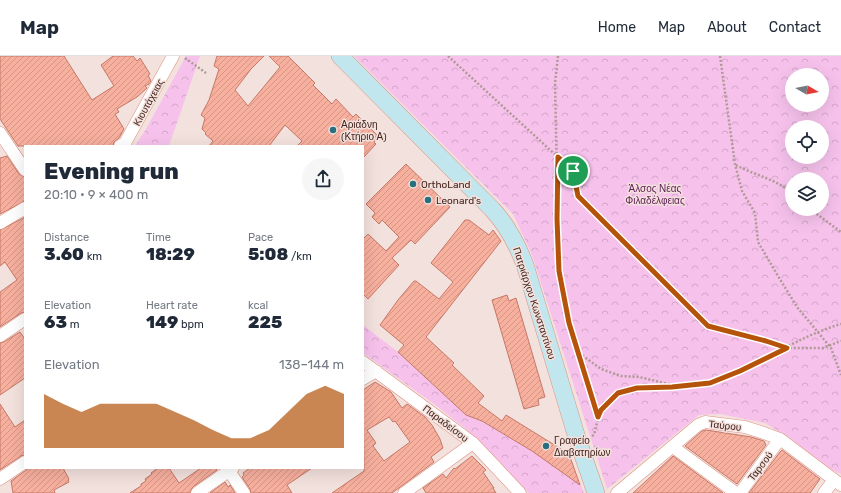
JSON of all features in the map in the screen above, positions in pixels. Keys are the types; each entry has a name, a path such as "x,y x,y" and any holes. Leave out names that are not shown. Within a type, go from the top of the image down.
{"main road":[{"name":"Πατριάρχου Κωνσταντίνου","path":"340,56 492,209 508,228 519,248 525,265 579,443 596,493"}],"street":[{"name":"Κιουτάχειας","path":"122,145 125,143 174,56"},
{"path":"0,133 24,169"},
{"path":"0,222 24,209"},
{"path":"0,336 24,320"},
{"name":"Παραδείσου","path":"364,363 473,443 520,493"},
{"path":"364,379 376,371"},
{"name":"Ταύρου","path":"617,493 698,425 706,422 745,427 764,432 780,439 837,482"},
{"name":"Ταρσού","path":"740,493 780,439"},
{"path":"410,491 473,443"},
{"path":"673,447 736,493"},
{"path":"0,479 24,463"},
{"path":"197,493 230,469 244,493"},
{"path":"824,493 837,482"}],"path":[{"path":"182,56 206,73"},
{"path":"448,56 573,171 578,196 708,326 787,348 823,348 841,341"},
{"path":"558,56 555,83 558,157 557,219 559,271 569,323 579,352 584,376 598,417"},
{"path":"720,56 735,164 742,191 755,213 758,242 797,307 829,346 841,375"},
{"path":"735,164 749,172 785,188"},
{"path":"819,216 841,232"},
{"path":"579,443 594,435 601,410 618,393 637,388 710,383 740,371 818,332 841,324"},
{"path":"579,352 602,369 621,376 640,378 680,386"}],"green space":[{"path":"186,56 200,56 169,145 136,145"},
{"name":"Άλσος Νέας Φιλαδέλφειας","path":"354,56 841,56 841,474 830,469 790,438 765,423 720,414 699,415 607,489 532,255 513,214"},
{"path":"364,326 398,352 466,415 482,421 532,451 573,480 577,476 584,493 529,493 466,429 364,354"}],"building":[{"path":"0,56 64,56 92,100 114,86 101,65 113,56 133,56 137,61 140,58 150,74 148,75 151,81 145,86 147,88 137,97 117,109 119,112 115,114 124,129 113,145 18,146 0,119"},
{"path":"217,56 264,56 251,69 235,90 248,106 280,67 269,56 288,56 315,83 313,85 332,104 336,99 353,117 356,114 378,136 374,142 376,144 364,157 364,145 298,145 302,141 285,125 270,145 210,145 213,141 202,129 205,118 201,115 209,100 219,69 214,66"},
{"path":"7,156 19,174 24,176 24,202 0,214 0,158"},
{"path":"406,164 450,207 415,244 411,240 392,258 399,265 368,299 364,295 364,238 368,234 386,251 399,237 382,220 379,224 372,217 375,213 366,204"},
{"path":"24,218 24,312 0,327 0,292 17,280 5,262 0,266 0,230"},
{"path":"465,220 469,220 489,235 493,230 501,241 426,337 454,363 452,365 484,396 478,403 502,421 506,415 569,454 580,485 532,451 482,421 466,415 398,352 404,345 380,325 414,281 439,299 453,282 431,263"},
{"path":"507,295 509,301 516,298 545,397 538,399 539,405 524,409 492,300"},
{"path":"20,332 24,338 24,379 0,395 0,343"},
{"path":"375,382 391,392 402,408 407,404 425,417 432,425 443,448 431,457 434,462 392,493 332,493 364,471 364,389","holes":["389,417 393,422 395,421 410,442 384,461 373,446 376,443 367,430"]},
{"path":"0,404 15,427 24,421 24,455 0,470"},
{"path":"706,430 751,437 764,441 766,445 737,484 685,446 702,431"},
{"path":"782,450 820,479 810,493 749,493 780,452"},
{"path":"472,456 486,470 483,472 496,493 426,493 423,488 443,474 446,478 454,468 455,469"},
{"path":"673,456 723,493 633,493"},
{"path":"28,469 64,469 69,479 69,482 54,490 55,493 13,493 11,481"},
{"path":"157,469 170,469 179,483 200,469 217,470 193,487 190,493 130,493 141,486 141,484 146,481 145,479 152,474 151,473"},
{"path":"249,469 311,469 287,485 292,493 251,493 242,477 244,475 243,473"},
{"path":"225,482 228,487 230,485 235,493 210,493"}],"place":[{"name":"Αριάδνη (Κτήριο Α)","path":"333,130"},
{"name":"OrthoLand","path":"413,184"},
{"name":"Leonard's","path":"428,200"},
{"name":"Γραφείο Διαβατηρίων","path":"546,446"}],"route":[{"path":"558,157 573,171 578,196 708,326 787,348 740,371 710,383 672,387 637,388 618,393 601,410 598,417 584,376 578,349 569,323 559,271 557,219 558,157"}]}
